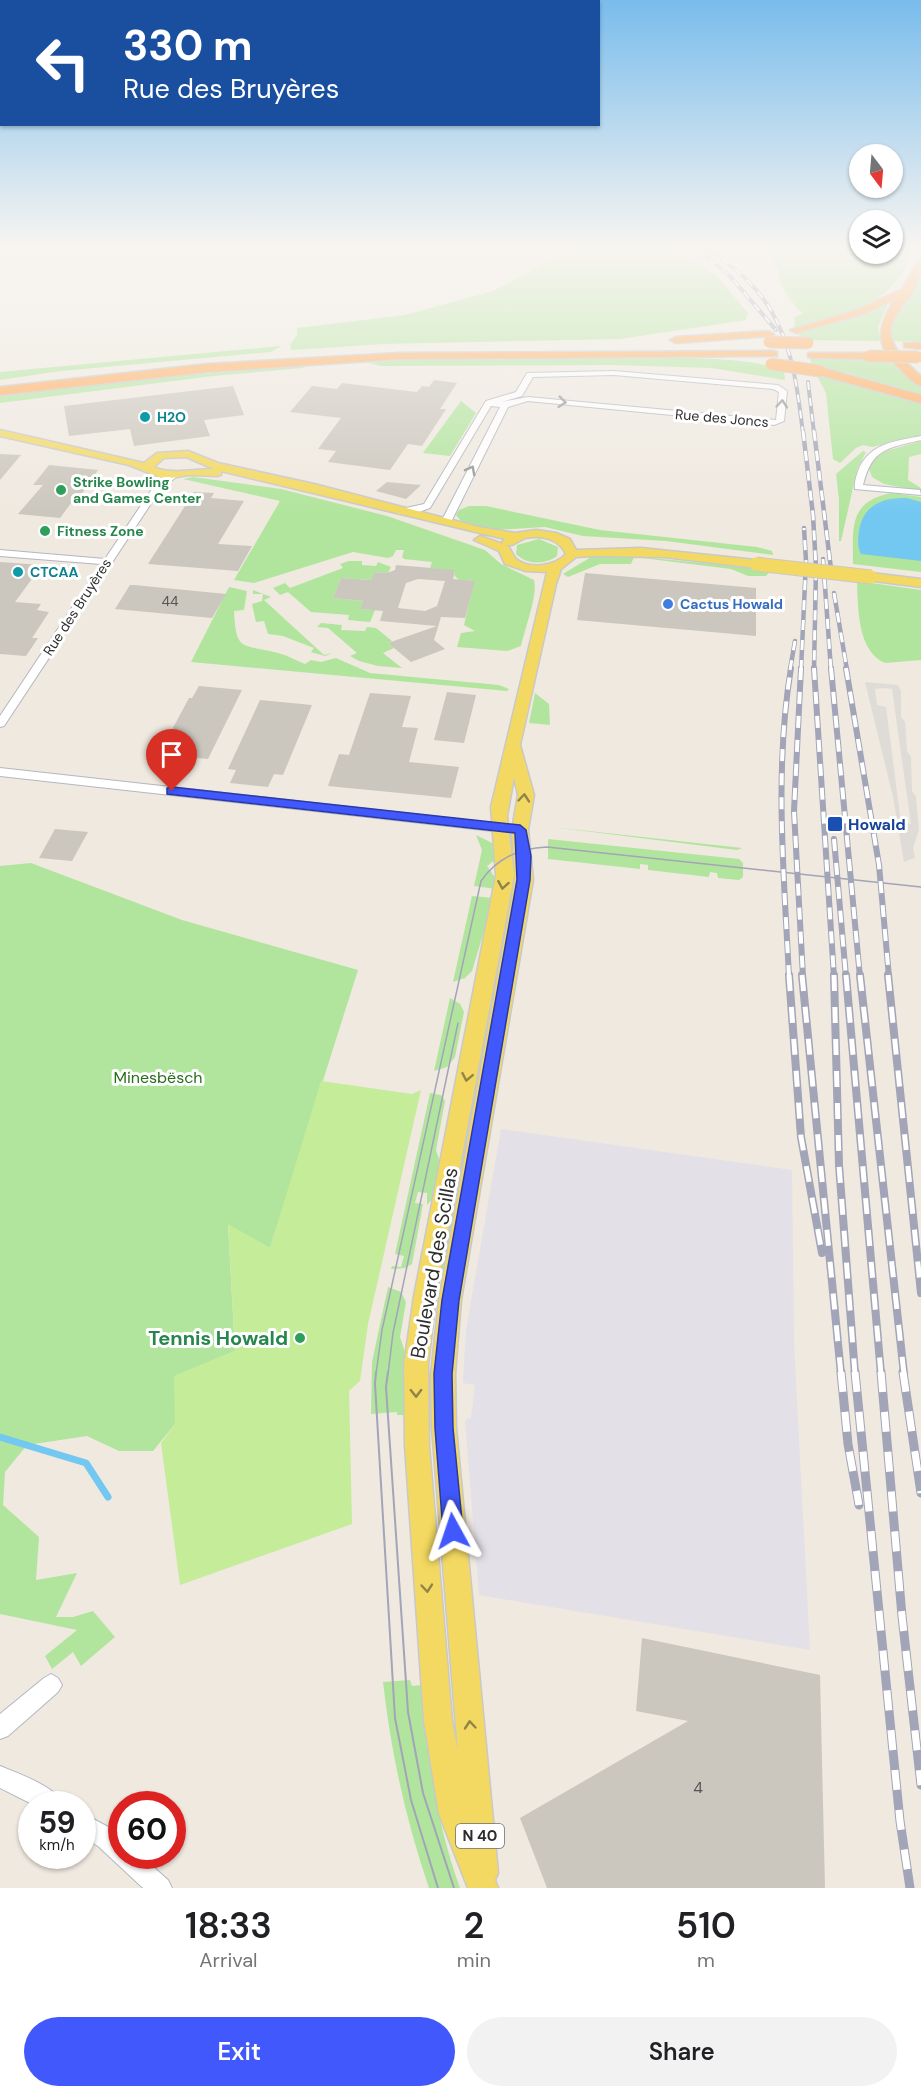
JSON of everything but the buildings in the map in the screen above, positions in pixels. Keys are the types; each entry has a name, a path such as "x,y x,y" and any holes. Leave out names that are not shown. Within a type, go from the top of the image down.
{"highway":[{"path":"0,391 150,374 294,362 430,355 771,348 786,337"},
{"path":"885,337 898,361 921,382"},
{"path":"664,341 771,348 820,371 921,399"},
{"path":"0,384 160,366 443,346 591,342"},
{"path":"381,351 558,346 917,352"}],"main road":[{"path":"0,433 79,448 161,455 182,453 214,466 479,531 517,537"},
{"path":"79,448 173,476 189,472 270,478"},
{"path":"152,471 151,460 161,455"},
{"path":"189,472 195,468 196,459"},
{"path":"401,512 504,549 510,561 530,568 556,566 569,559 569,548"},
{"path":"504,549 510,540 537,533 569,548 638,550 921,577"},
{"name":"Boulevard des Scillas","path":"484,1888 444,1428 443,1374 450,1300 524,880 524,856 499,807 556,566"},
{"name":"Boulevard des Scillas","path":"530,568 541,584 541,622"},
{"path":"871,574 921,583"},
{"name":"Boulevard des Scillas","path":"484,1888 453,1814 438,1721 417,1445 416,1365 425,1296 505,874 504,848 509,829 526,795 513,746"}],"street":[{"name":"Rue des Joncs","path":"542,372 614,373 775,387 783,391 780,422 774,423 528,399 505,405 489,404 519,394 527,377 542,372"},
{"path":"401,512 423,509 433,498 489,404"},
{"path":"446,522 454,501 505,405"},
{"path":"920,494 858,487 865,459 875,451 921,438"},
{"path":"464,447 482,450"},
{"path":"152,471 155,491"},
{"path":"861,471 878,484 920,494"},
{"path":"155,491 173,476"},
{"path":"439,488 460,491"},
{"name":"Rue des Bruyères","path":"0,724 155,491"},
{"path":"433,498 454,501"},
{"path":"0,553 107,562"},
{"path":"0,772 509,829"},
{"path":"0,1728 51,1685"},
{"path":"0,1777 30,1791"},
{"path":"139,1869 160,1888"}],"shaded area":[{"path":"865,682 898,685 901,691 901,717 905,722 907,751 911,757 912,791 916,797 919,830 913,848 915,858 904,862 893,797","holes":["875,689 892,689 911,824 901,823 886,707 877,705"]},
{"path":"501,1129 792,1170 794,1344 810,1650 479,1595 465,1420 471,1418 475,1385 463,1383 466,1330"}],"green space":[{"path":"296,337 633,337 383,344 291,350 290,345"},
{"path":"800,337 879,337 880,341 802,340"},
{"path":"891,337 921,337 921,342 891,341"},
{"path":"281,346 271,352 61,371 0,380 0,372"},
{"path":"703,358 748,362 784,371 785,380 711,368 612,365 381,366 369,363 401,360"},
{"path":"810,359 890,361 921,388 921,394 848,373 812,367"},
{"path":"304,366 303,368 213,376 0,403 0,395 139,379"},
{"path":"816,374 921,401 921,435 872,447 863,445 856,448 840,463 833,459 826,393"},
{"path":"461,401 476,413 450,456 423,453"},
{"path":"921,441 921,454 909,457 908,480 921,488 921,491 884,484 872,477 868,466 879,453"},
{"path":"863,451 866,452 857,470 841,541 839,541 839,499 836,474"},
{"path":"193,477 281,489 387,516 485,550 501,564 534,580 533,603 521,646 507,651 457,647 461,633 475,631 464,625 474,581 459,580 454,575 455,571 430,568 432,562 404,559 402,557 404,550 396,550 393,556 388,558 353,552 254,583 234,580 280,501 183,479"},
{"path":"891,493 921,497 921,572 853,564 854,528 860,510 877,497"},
{"path":"469,506 486,506 600,530 757,547 772,551 773,555 666,541 583,536 545,527 493,530 461,521 456,515 459,510"},
{"path":"539,539 558,547 557,556 536,563 520,558 516,554 517,545"},
{"path":"612,554 771,570 766,576 748,576 731,569 634,557 631,564 600,564 568,577 563,574 591,557"},
{"path":"362,561 362,565 376,566 378,562 391,567 388,573 374,572 371,580 341,578 333,598 363,601 360,609 375,610 370,622 348,620 349,615 311,612 288,592 280,595 273,588 285,583 290,588 343,568 340,564"},
{"path":"857,581 921,590 921,660 885,663 869,649 861,627"},
{"path":"229,587 247,591 244,610 234,611 239,640 248,646 282,654 305,664 311,660 321,662 336,658 370,673 499,685 509,689 507,691 191,662"},
{"path":"253,590 271,597 264,600 324,655 333,653 325,656 311,652 314,648 283,636 268,634 264,621 256,622 252,604 262,601 263,594 253,594"},
{"path":"321,623 342,625 341,630 365,631 367,627 376,628 392,641 388,643 394,648 383,653 402,668 378,666 350,656 357,653 328,628 317,627"},
{"path":"535,693 549,704 550,725 529,723"},
{"path":"552,827 742,848 737,850"},
{"path":"476,835 492,843 498,858 487,866 496,879 496,889 474,886 482,850"},
{"path":"548,839 739,859 743,863 743,877 739,880 718,878 717,873 710,872 709,877 648,870 648,865 640,864 640,869 548,859"},
{"name":"Minesbësch","path":"31,863 182,920 358,970 270,1248 228,1225 235,1351 175,1376 175,1424 153,1451 119,1451 87,1436 27,1445 5,1472 3,1505 39,1537 36,1580 77,1573 56,1617 73,1617 93,1611 115,1637 81,1666 73,1652 52,1669 45,1656 77,1630 0,1614 0,866"},
{"path":"472,896 494,898 472,971 465,978 453,982"},
{"path":"450,998 460,1004 464,1012 455,1057 447,1067 434,1071"},
{"name":"Tennis Howald","path":"321,1081 412,1094 421,1090 368,1324 360,1381 349,1391 352,1524 180,1585 161,1443 175,1424 174,1376 235,1351 228,1224 270,1248"},
{"path":"430,1093 441,1095 445,1101 436,1150 441,1166 434,1197 427,1205 427,1193 418,1192 415,1203 423,1204 412,1264 405,1268 391,1269 392,1266 401,1267 404,1256 395,1254"},
{"path":"462,1142 468,1143 444,1275 439,1276"},
{"path":"388,1287 401,1292 406,1302 400,1337 406,1355 405,1415 397,1415 397,1412 371,1414 372,1362"},
{"path":"410,1680 412,1686 421,1685 434,1788 445,1838 460,1888 429,1888 406,1812 390,1735 383,1682"}],"water":[{"path":"907,498 921,502 921,561 861,554 858,540 861,522 865,515 882,501"}],"waterway":[{"path":"0,1437 86,1463 108,1497"}],"tram line":[{"path":"376,1374 382,1330 481,881 494,866 518,852 547,847 921,887"},
{"path":"388,1374 393,1333 458,1023"},
{"path":"376,1372 395,1718 411,1800 438,1888"},
{"path":"388,1372 386,1387 408,1712 423,1793 454,1888"}],"railway":[{"path":"784,337 794,372 803,433"},
{"path":"808,382 814,433"},
{"path":"803,431 813,515 816,568 814,668"},
{"path":"814,431 831,569"},
{"path":"801,670 806,561 804,528"},
{"path":"823,559 831,670"},
{"path":"834,593 847,670"},
{"path":"790,670 795,641"},
{"path":"789,977 783,861 782,783 786,706 791,668"},
{"path":"801,668 794,811 803,977"},
{"path":"814,668 834,977"},
{"path":"831,668 860,977"},
{"path":"846,668 879,865 889,977"},
{"path":"834,839 846,977"},
{"path":"789,975 801,1137 822,1253"},
{"path":"802,975 841,1374"},
{"path":"834,975 839,1165 855,1374"},
{"path":"846,975 881,1374"},
{"path":"860,975 904,1374"},
{"path":"888,975 921,1293"},
{"path":"841,1372 848,1444 859,1505"},
{"path":"855,1372 900,1821 910,1888"},
{"path":"881,1372 902,1616 921,1785"},
{"path":"903,1372 921,1493"}],"place":[{"name":"H2O","path":"145,417"},
{"name":"Strike Bowling and Games Center","path":"61,490"},
{"name":"Fitness Zone","path":"45,531"},
{"name":"CTCAA","path":"18,572"},
{"name":"Cactus Howald","path":"668,604"},
{"name":"Howald","path":"835,824"},
{"name":"Tennis Howald","path":"300,1338"}],"route":[{"path":"172,791 520,830 524,856 524,880 450,1300 443,1374 443,1400 453,1531"}]}
